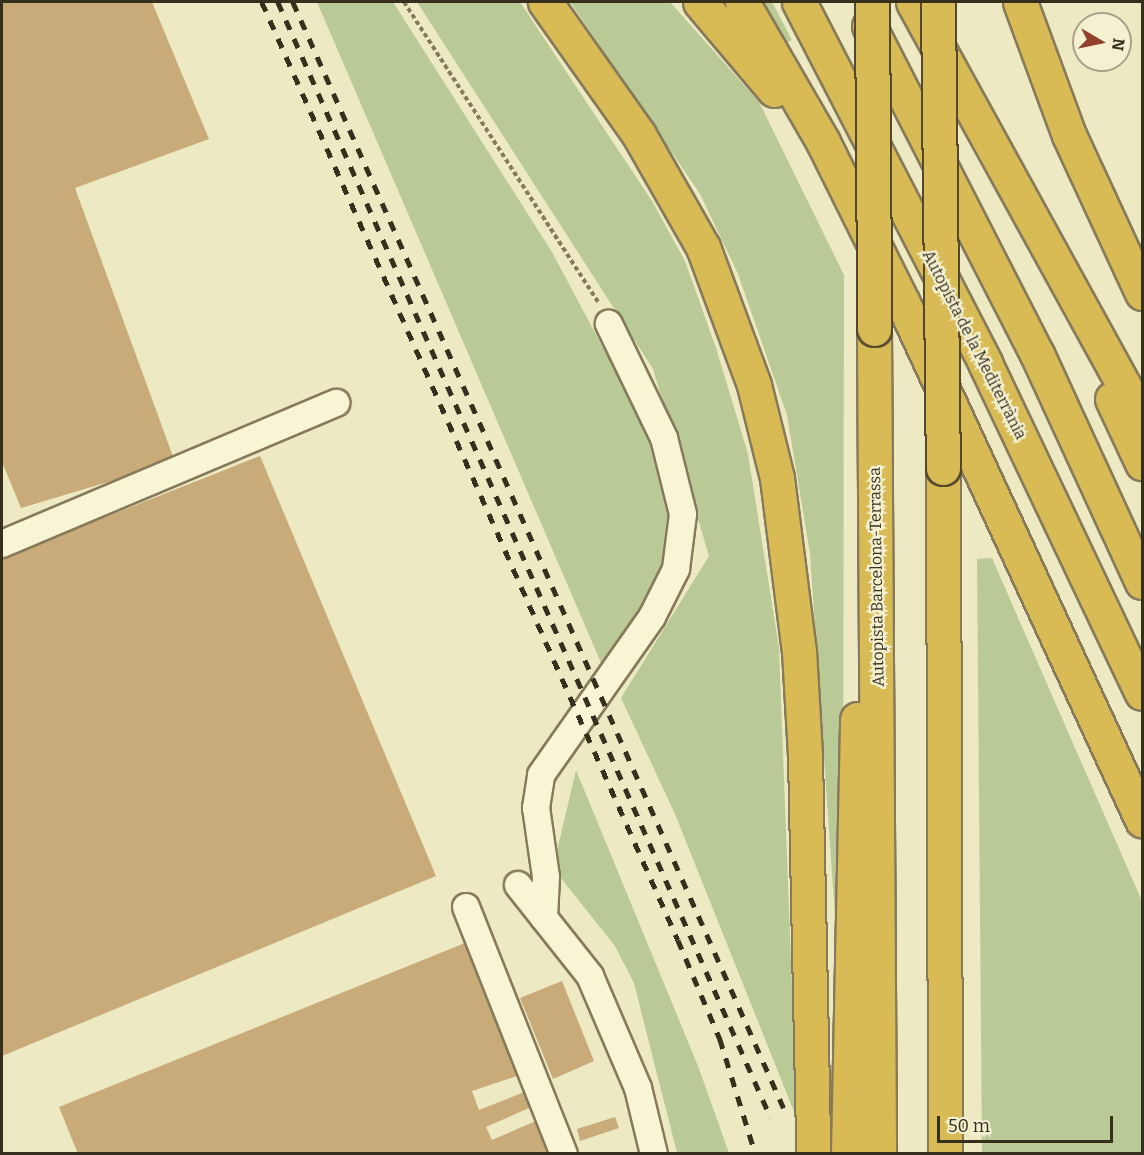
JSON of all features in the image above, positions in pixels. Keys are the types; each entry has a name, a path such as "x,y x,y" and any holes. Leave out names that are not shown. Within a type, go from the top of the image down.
{"highway":[{"path":"545,2 639,135 703,247 735,324 774,466 790,562 806,756 813,1154"},
{"path":"700,2 782,100 890,312 980,468"},
{"path":"742,2 823,142 980,468 1143,820"},
{"name":"Autopista de la Mediterrània","path":"799,2 985,363 1143,693"},
{"path":"856,2 1037,354 1143,582"},
{"name":"Autopista Barcelona-Terrassa","path":"872,2 879,1154"},
{"path":"914,2 998,162 1143,418"},
{"path":"938,2 943,468 945,1154"},
{"path":"1020,2 1069,135 1143,293"},
{"path":"998,162 1143,463"},
{"path":"848,1154 859,535 873,406"}],"street":[{"path":"544,918 546,877 536,808 541,775 652,617 675,569 683,514 664,438 609,324"},
{"path":"3,538 336,403"},
{"path":"518,885 590,976 638,1088 654,1154"},
{"path":"466,907 564,1154"}],"path":[{"path":"404,2 609,324"}],"green space":[{"path":"317,2 393,2 552,252 644,425 674,527 661,575 605,672"},
{"path":"417,2 520,2 652,201 685,261 716,348 748,454 779,648 797,1119 675,814 621,698 709,556 653,369"},
{"path":"570,2 670,2 759,102 844,275 843,961 838,961 810,554 787,415 738,274 700,194"},
{"path":"756,2 772,2 792,40 782,45"},
{"path":"992,558 1142,901 1142,1153 982,1153 977,559"},
{"path":"576,770 698,1066 729,1153 677,1153 634,983 615,946 553,868"}],"building":[{"path":"2,2 152,2 209,139 75,188 175,462 21,508 2,462"},
{"path":"260,456 436,876 2,1056 2,558"},
{"path":"465,943 517,1076 472,1091 479,1110 532,1089 538,1104 486,1127 492,1140 536,1121 549,1154 78,1154 59,1107"},
{"path":"562,981 594,1061 553,1079 520,998"},
{"path":"615,1117 619,1128 580,1141 577,1129"}],"railway":[{"path":"262,2 678,940 720,1039 754,1149"},
{"path":"278,2 771,1118"},
{"path":"293,2 786,1113"}]}
